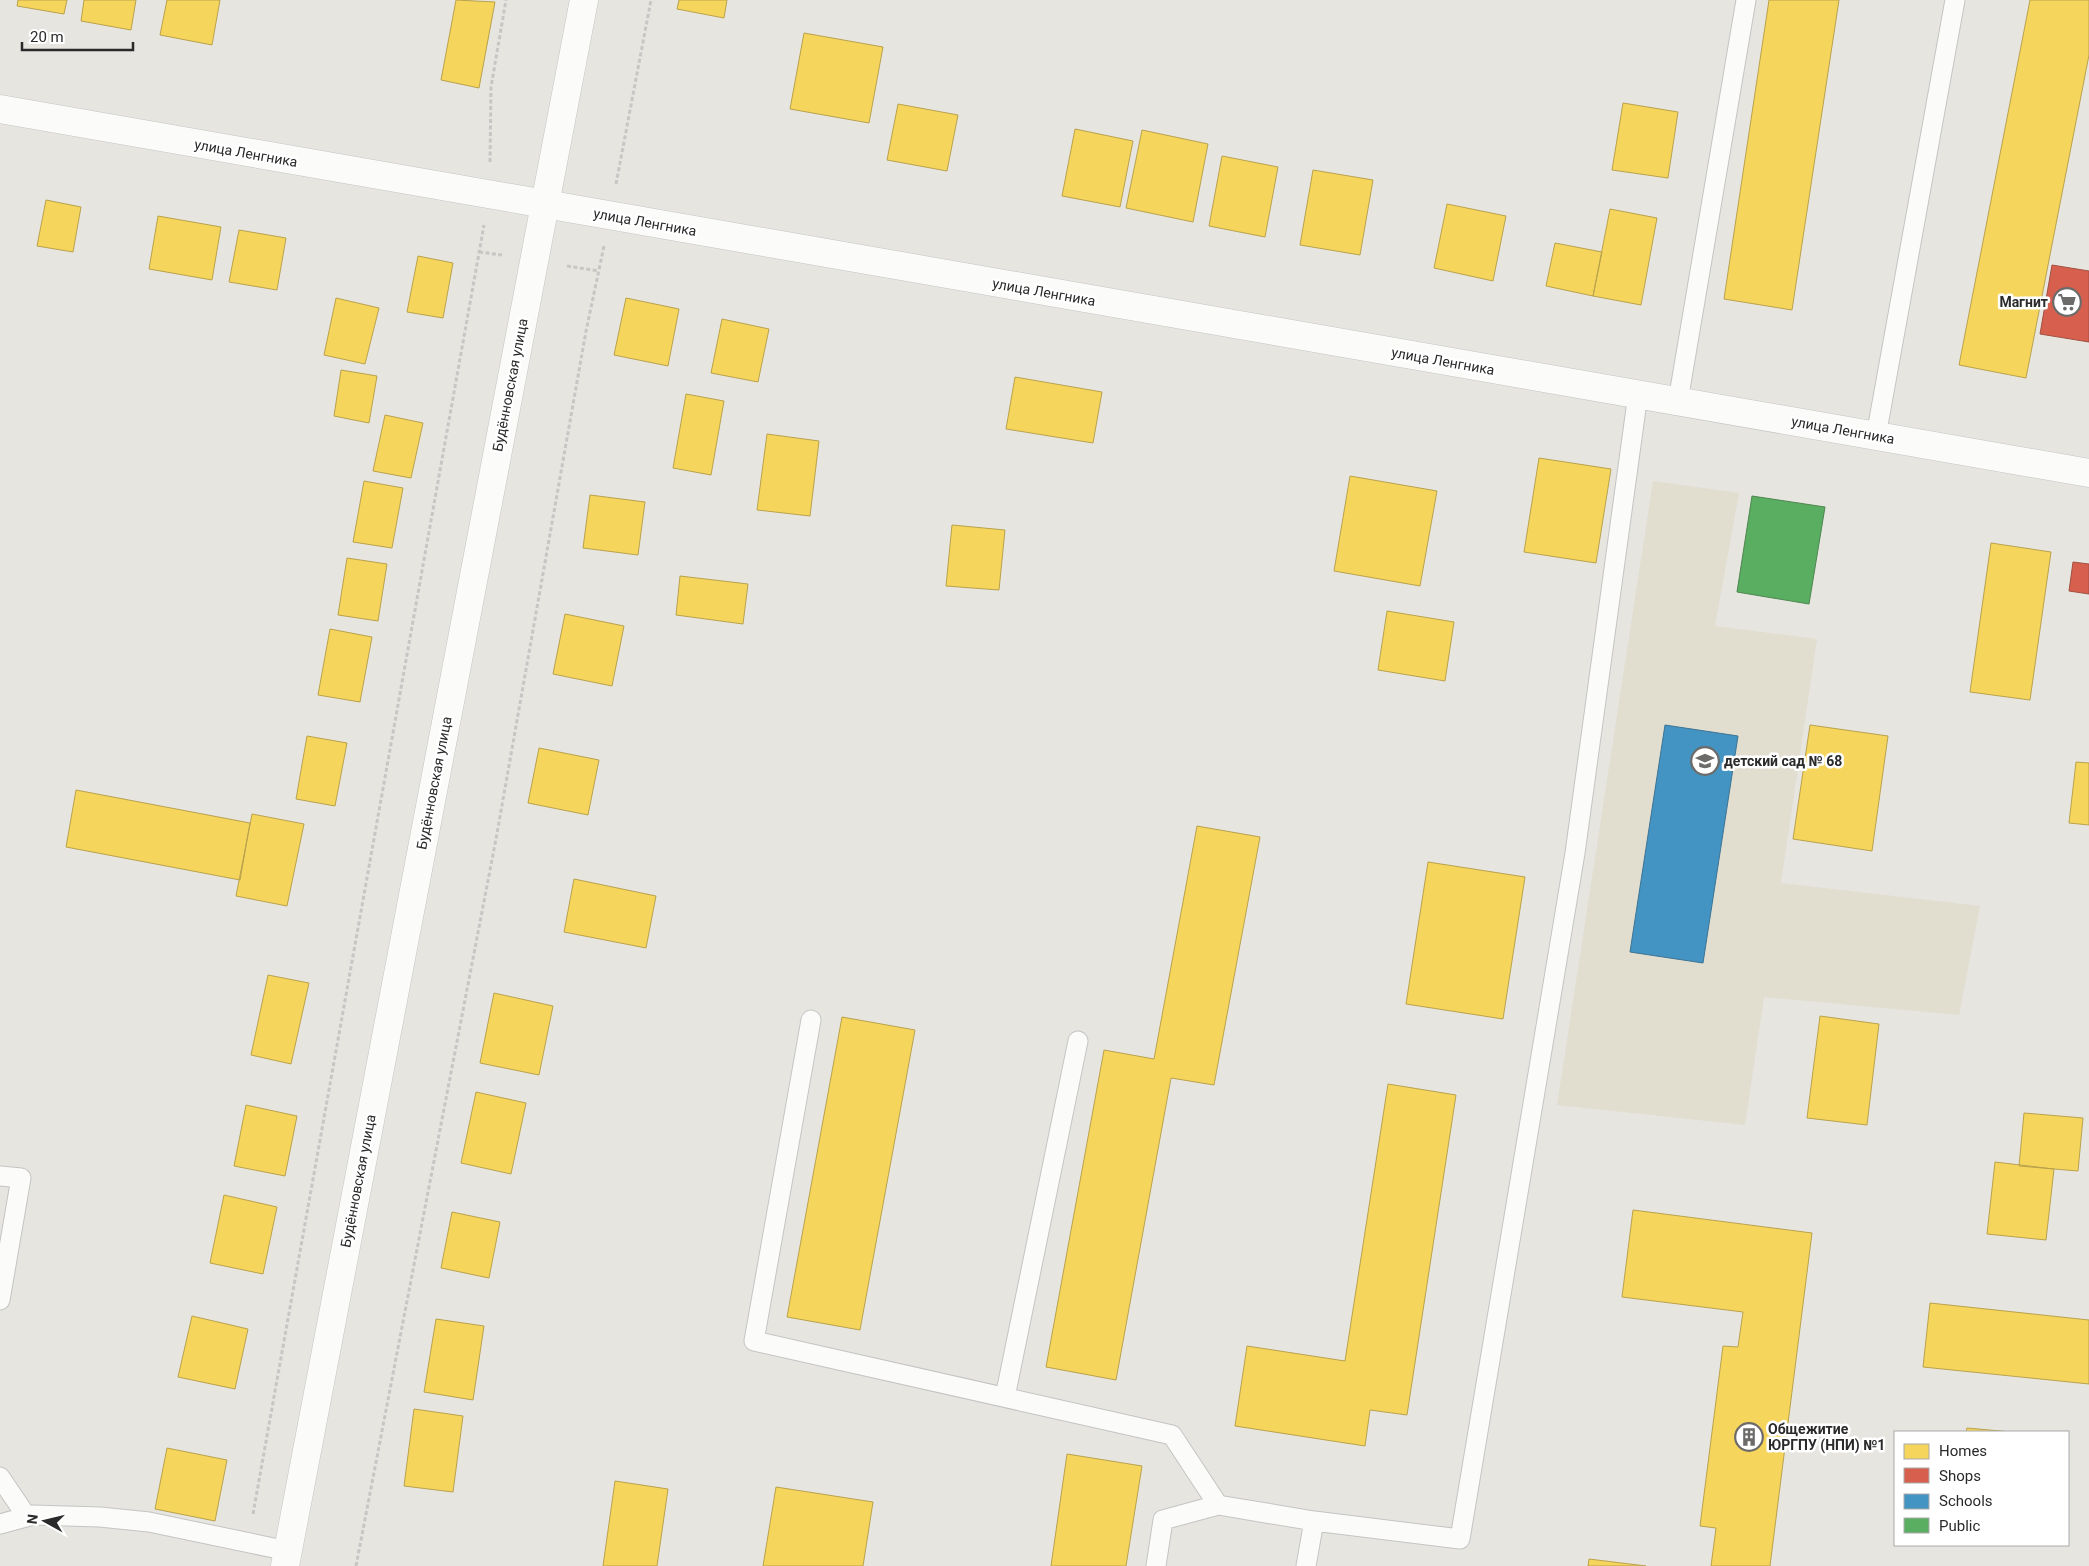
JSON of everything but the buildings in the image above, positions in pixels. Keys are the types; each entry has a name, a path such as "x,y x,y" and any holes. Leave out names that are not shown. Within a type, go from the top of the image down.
{"street":[{"name":"Будённовская улица","path":"286,1558 584,0"},
{"name":"улица Ленгника","path":"0,109 2089,473"}],"lane":[{"path":"1678,401 1746,0"},
{"path":"1876,436 1955,0"},
{"path":"1156,1566 1163,1520 1218,1504 1314,1521 1460,1539 1576,853 1638,394"},
{"path":"812,1020 754,1340 1172,1435 1218,1504"},
{"path":"1005,1397 1078,1041"},
{"path":"0,1176 21,1178 0,1300"},
{"path":"0,1477 26,1517"},
{"path":"0,1524 26,1517 100,1517 149,1522 248,1542 286,1558"},
{"path":"1306,1566 1314,1521"}],"path":[{"path":"248,1542 489,195 491,87 506,0"},
{"path":"356,1566 496,839 586,331 651,0"}],"shaded area":[{"name":"детский сад № 68","path":"1653,481 1739,493 1715,626 1817,639 1781,883 1980,906 1959,1015 1764,997 1745,1125 1557,1105"}],"place":[{"name":"Магнит","path":"2067,302"},
{"name":"детский сад № 68","path":"1705,761"},
{"name":"Общежитие ЮРГПУ (НПИ) №1","path":"1749,1437"}]}
